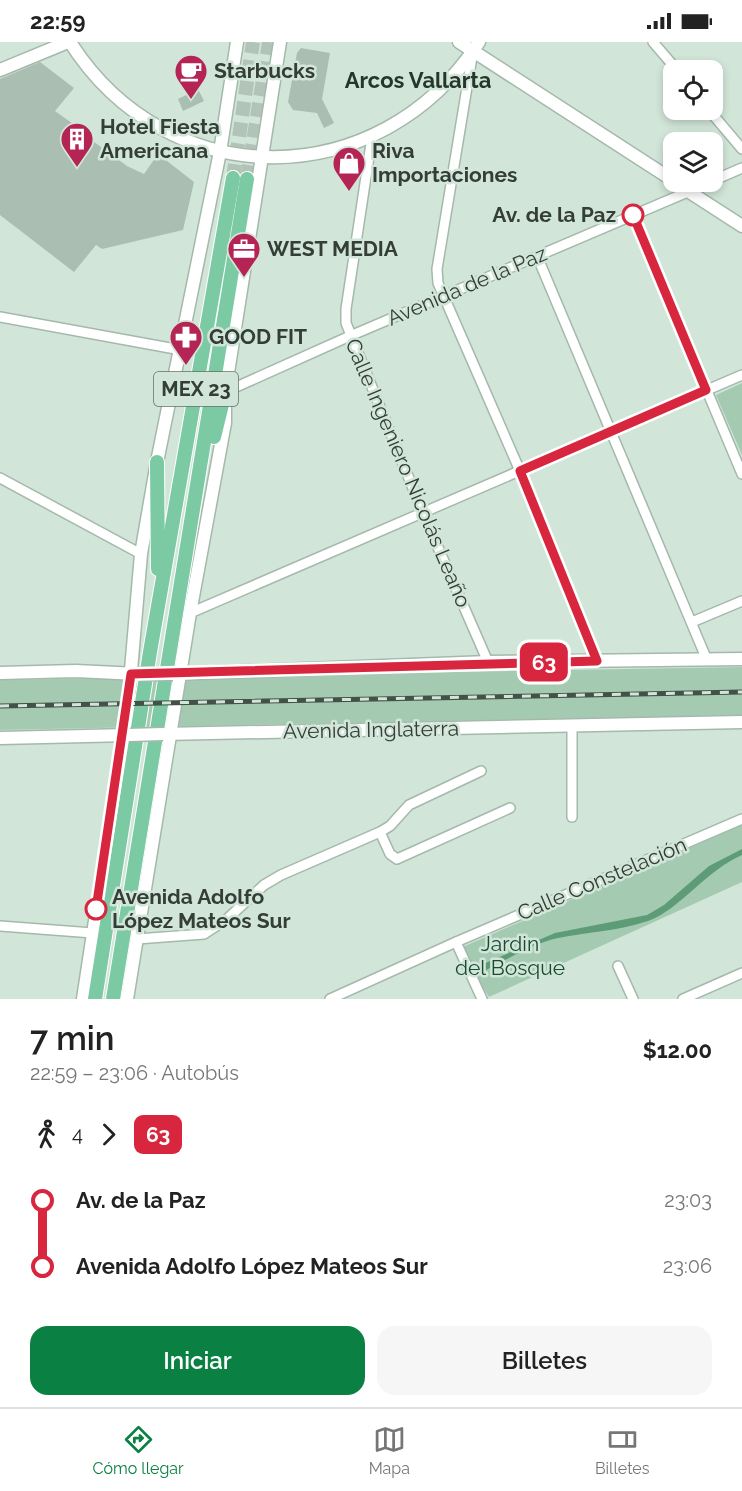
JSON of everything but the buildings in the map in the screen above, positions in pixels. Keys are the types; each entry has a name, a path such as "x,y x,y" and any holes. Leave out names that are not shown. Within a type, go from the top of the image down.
{"main road":[{"path":"0,70 69,42 101,84 132,112 174,137 220,152 261,157 313,155 372,137 401,122 428,101 476,46"},
{"path":"82,999 135,674 141,554 157,462 220,152 237,42"},
{"path":"183,580 198,529 225,392 280,42"},
{"path":"459,42 476,46 663,174"},
{"name":"MEX 23","path":"96,999 159,601 240,179 183,580 113,999"},
{"path":"691,192 742,226"},
{"path":"127,999 166,734 225,423 225,392"},
{"path":"157,462 159,601"},
{"path":"0,673 76,670 177,674 488,662 742,659"},
{"name":"Avenida Inglaterra","path":"0,738 742,722"}],"street":[{"path":"653,42 668,60"},
{"path":"476,46 437,269 438,283 520,471 597,661"},
{"path":"717,120 742,149"},
{"name":"Calle Ingeniero Nicolás Leaño","path":"372,137 346,309 350,336 488,662"},
{"name":"Avenida de la Paz","path":"723,176 742,168"},
{"name":"Avenida de la Paz","path":"225,392 687,192"},
{"path":"633,215 742,474"},
{"path":"537,256 707,660"},
{"path":"0,317 181,350"},
{"path":"190,613 742,375"},
{"path":"0,478 141,554"},
{"path":"692,622 742,601"},
{"path":"572,726 572,817"},
{"path":"137,939 204,934 227,919 264,885 281,875 380,832 390,826 409,805 481,771"},
{"path":"380,832 390,854 401,858 510,808"},
{"name":"Calle Constelación","path":"330,999 742,819"},
{"path":"0,926 93,933"},
{"path":"456,942 483,999"},
{"path":"618,966 633,999"},
{"path":"683,999 742,973"}],"green space":[{"path":"742,383 742,455 716,395"},
{"path":"742,667 742,715 0,730 0,680"},
{"name":"Jardin del Bosque","path":"742,825 742,882 489,997 458,949"}],"shaded area":[{"path":"742,849 742,855 716,870 671,908 648,921 558,938 527,949 478,974 474,968 555,933 647,915 664,905 709,866"}],"tunnel":[{"path":"233,178 253,42"},
{"path":"247,179 269,42"}],"railway":[{"path":"0,706 742,692"}],"bus line":[{"name":"63","path":"96,909 124,736 131,674 488,662 597,661 520,471 706,390 633,215"}],"place":[{"name":"Starbucks","path":"191,100"},
{"name":"Hotel Fiesta Americana","path":"77,168"},
{"name":"Riva Importaciones","path":"349,192"},
{"name":"Av. de la Paz","path":"633,215"},
{"name":"WEST MEDIA","path":"244,278"},
{"name":"GOOD FIT","path":"186,366"},
{"name":"Avenida Adolfo López Mateos Sur","path":"96,909"}],"district":[{"name":"Arcos Vallarta","path":"418,80"}]}
